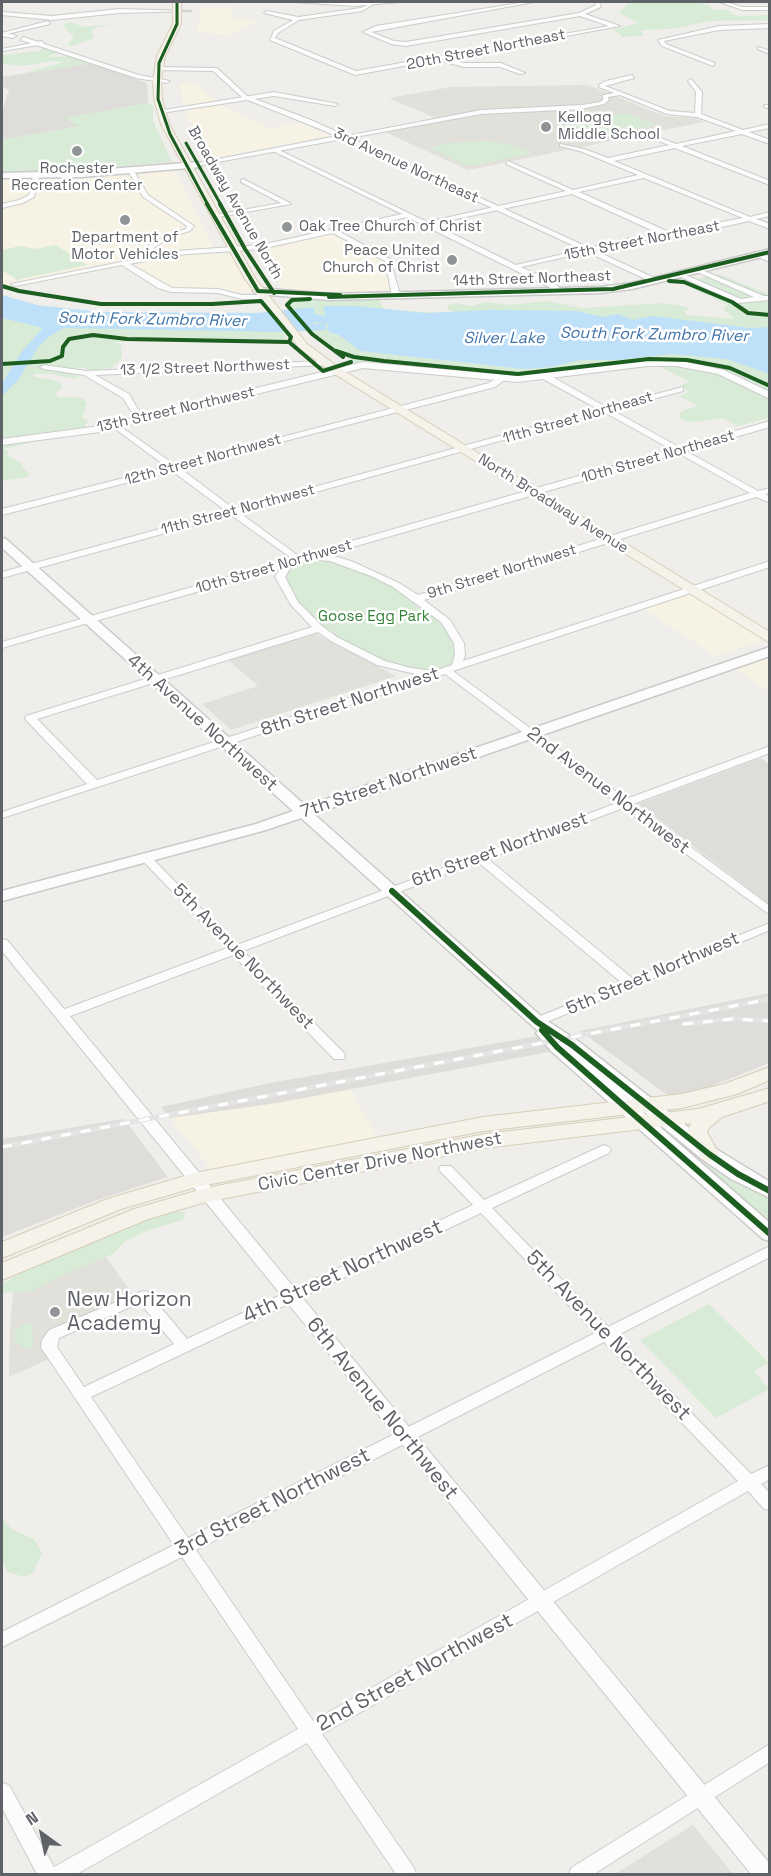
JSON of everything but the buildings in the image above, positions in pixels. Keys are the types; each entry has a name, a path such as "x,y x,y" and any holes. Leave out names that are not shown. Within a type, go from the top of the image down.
{"main road":[{"path":"177,2 179,11"},
{"name":"Broadway Avenue North","path":"186,2 187,22 157,80 166,110 187,166 233,249 260,294 279,305"},
{"name":"Broadway Avenue North","path":"179,11 177,24 164,50 163,68 167,81 166,110 245,249 273,291 279,305 324,363 337,371"},
{"path":"2,176 131,171 198,165"},
{"name":"14th Street Northeast","path":"273,291 306,296 396,296 613,289 770,252"},
{"name":"14th Street Northeast","path":"260,294 273,291 364,296"},
{"path":"279,305 292,298 306,296"},
{"name":"Broadway Avenue North","path":"301,335 349,368"},
{"name":"North Broadway Avenue","path":"349,368 470,448 698,588 770,639"},
{"name":"North Broadway Avenue","path":"337,371 405,407"},
{"name":"4th Avenue Northwest","path":"2,542 537,1022 564,1038 647,1114 770,1234"},
{"name":"North Broadway Avenue","path":"698,588 770,624"},
{"name":"7th Street Northwest","path":"2,896 226,838 303,814 770,651"},
{"name":"4th Avenue Northwest","path":"537,1022 550,1041 627,1108"},
{"name":"Civic Center Drive Northwest","path":"200,1188 647,1114 770,1073"},
{"path":"585,1113 600,1097 598,1084"},
{"name":"Civic Center Drive Northwest","path":"2,1264 141,1214 200,1188 454,1129 627,1108 666,1120 714,1113 770,1094"},
{"path":"709,1154 697,1132 701,1124 714,1113"},
{"path":"666,1120 738,1174 770,1191"}],"street":[{"path":"297,2 370,4 396,2"},
{"path":"532,2 376,28 366,32 397,44 406,44 580,14 599,6 597,2"},
{"path":"722,2 742,8 770,9"},
{"path":"267,13 297,19 362,9 370,4"},
{"path":"2,14 45,18 109,12 188,11"},
{"name":"20th Street Northeast","path":"297,19 276,32 272,39 356,73 617,26 580,14"},
{"path":"2,34 48,23 107,16"},
{"path":"713,64 664,45 661,40 713,29 770,27"},
{"path":"2,34 13,36"},
{"path":"23,39 42,43 138,77 167,81"},
{"path":"2,50 42,43"},
{"path":"760,48 769,53"},
{"path":"443,59 464,65 506,66 522,73"},
{"name":"3rd Avenue Northeast","path":"163,68 213,68 245,97 302,118 655,280"},
{"path":"632,76 602,84 602,87 672,114 698,115 770,142"},
{"path":"691,81 699,92 698,115"},
{"path":"166,110 245,97 280,94 335,104"},
{"path":"198,165 481,112 582,107 602,103 606,100 606,96 619,94"},
{"path":"608,160 770,126"},
{"path":"646,134 770,183"},
{"path":"562,145 608,160 770,227"},
{"path":"274,150 552,285 558,291"},
{"path":"508,163 668,234"},
{"path":"131,171 145,196 191,226 188,230 171,235 150,247 149,251 158,257"},
{"path":"2,206 21,202 32,196 36,176"},
{"path":"426,224 644,176"},
{"path":"215,217 288,204 243,181"},
{"name":"15th Street Northeast","path":"514,267 770,214"},
{"path":"15,284 199,250 245,249 407,215"},
{"path":"334,231 388,260 396,296"},
{"path":"175,254 233,249"},
{"path":"758,255 770,260"},
{"path":"125,264 171,290 210,290 242,297 260,294"},
{"path":"697,270 767,298"},
{"path":"679,274 740,301 767,298"},
{"name":"13 1/2 Street Northwest","path":"86,373 324,363"},
{"name":"13th Street Northwest","path":"2,442 117,426 368,365 503,378 546,377 642,364 680,364 722,372 770,396"},
{"path":"44,367 86,373 126,396 145,418"},
{"path":"546,377 770,501"},
{"name":"12th Street Northwest","path":"2,512 492,385 503,378"},
{"name":"11th Street Northeast","path":"470,448 680,389"},
{"name":"10th Street Northeast","path":"540,491 770,424"},
{"path":"117,426 174,467 293,561"},
{"name":"11th Street Northwest","path":"2,575 470,448"},
{"name":"9th Street Northwest","path":"416,598 770,490"},
{"name":"10th Street Northwest","path":"2,645 540,491"},
{"path":"309,557 330,558 348,563 385,579 416,598 445,620 459,643 460,655 446,670"},
{"name":"2nd Avenue Northwest","path":"293,561 280,577 294,603 320,628 341,643 381,663 410,671 446,670 770,912"},
{"name":"8th Street Northwest","path":"2,815 770,564"},
{"path":"95,785 30,718 320,628"},
{"path":"765,751 770,760"},
{"name":"6th Street Northwest","path":"62,1015 765,751"},
{"name":"5th Avenue Northwest","path":"146,858 339,1056"},
{"path":"480,858 630,983"},
{"name":"5th Street Northwest","path":"537,1022 770,926"},
{"name":"6th Avenue Northwest","path":"2,943 764,1875"},
{"name":"4th Street Northwest","path":"82,1394 604,1150"},
{"name":"5th Avenue Northwest","path":"446,1169 770,1504"},
{"name":"3rd Street Northwest","path":"2,1640 770,1251"},
{"path":"184,1346 143,1296 54,1334 49,1348 407,1875"},
{"name":"2nd Street Northwest","path":"60,1875 770,1471"},
{"path":"578,1875 770,1752"},
{"path":"2,1791 47,1875"}],"shaded area":[{"path":"199,7 232,7 232,18 256,21 232,35 197,32 200,20"},
{"path":"93,63 147,83 148,103 66,118 80,126 2,140 2,112 9,90 2,86 2,77"},
{"path":"195,83 217,101 184,107 180,84"},
{"name":"Kellogg Middle School","path":"588,85 665,116 695,118 704,122 468,170 385,132 442,121 389,98 451,87"},
{"path":"219,104 270,128 301,123 330,136 208,159 184,110"},
{"path":"175,170 217,254 229,253 256,293 172,291 131,265 16,287 2,283 2,178 61,178"},
{"path":"332,233 384,261 391,293 282,289 256,249"},
{"path":"688,593 763,640 715,656 642,608"},
{"path":"316,634 396,676 231,730 202,704 258,686 228,660"},
{"path":"769,658 769,691 736,669"},
{"path":"761,758 769,764 769,904 638,804"},
{"path":"769,993 769,1063 699,1091 669,1096 580,1031"},
{"path":"538,1036 554,1051 277,1103 170,1118 161,1107 270,1083"},
{"path":"350,1090 377,1137 211,1169 170,1118"},
{"path":"124,1119 168,1177 97,1200 2,1237 2,1139"},
{"name":"New Horizon Academy","path":"100,1249 134,1296 49,1334 60,1354 9,1377 10,1327 13,1293 17,1284"},
{"path":"693,1825 733,1874 615,1874"}],"green space":[{"path":"693,2 709,5 713,10 728,10 731,14 739,16 769,15 769,20 711,21 670,29 644,30 641,31 644,36 623,37 613,29 639,23 619,13 628,4"},
{"path":"70,22 84,27 114,24 95,28 92,30 94,38 73,46 67,45 74,37 62,25"},
{"path":"42,47 62,53 49,55 51,57 73,56 93,63 21,74 64,62 52,61 23,66 2,64 2,55 41,51"},
{"path":"148,103 153,106 153,121 172,162 58,171 2,172 2,140 79,126 64,118"},
{"path":"626,113 657,125 584,140 554,127"},
{"path":"487,141 512,145 533,153 473,166 465,165 431,148 448,143"},
{"path":"56,245 87,265 17,280 2,270 2,250 20,246 35,249"},
{"path":"718,274 769,294 769,418 738,426 723,418 696,422 680,418 679,414 684,410 698,406 679,396 690,392 679,386 690,382 659,366 522,382 364,369 312,334 287,303 302,299 330,301 379,299 384,310 454,313 448,309 448,305 458,303 471,306 488,302 509,305 545,301 583,308 664,303 688,307 689,309 685,311 686,315 735,319 723,309 728,305 681,283"},
{"path":"2,307 54,318 272,321 286,336 284,343 179,340 115,342 121,345 122,357 113,367 92,371 84,368 55,369 80,376 75,379 51,374 34,374 34,377 60,383 63,387 55,394 59,397 82,398 87,403 82,417 88,421 85,426 89,429 3,449 9,451 7,455 23,464 22,467 30,474 27,477 2,481"},
{"name":"Goose Egg Park","path":"330,558 374,574 425,605 430,604 443,612 459,643 456,667 435,674 381,663 334,638 294,603 282,571 297,559"},
{"path":"705,1163 731,1181 769,1198 769,1222 702,1164"},
{"path":"170,1212 185,1212 183,1220 149,1230 125,1241 113,1254 65,1274 33,1291 2,1293 2,1284 31,1267 118,1228"},
{"path":"709,1304 769,1363 754,1371 769,1389 716,1418 640,1340"},
{"path":"26,1323 32,1325 34,1347 26,1349 15,1342 15,1330"},
{"path":"2,1518 13,1530 34,1539 42,1553 33,1573 24,1577 8,1572 2,1562"}],"water":[{"path":"2,295 37,305 100,312 257,313 314,307 314,324 325,324 327,330 282,332 64,328 50,336 38,347 19,379 2,396 2,383 23,350 43,328 2,318"},
{"name":"Silver Lake","path":"323,306 356,306 425,313 491,310 576,311 603,317 618,314 633,320 653,316 751,328 769,327 769,374 727,359 672,354 616,360 580,360 551,367 524,369 361,351 339,335 329,332"}],"waterway":[{"name":"South Fork Zumbro River","path":"288,320 314,318 351,324"}],"railway":[{"path":"2,1147 770,999"},
{"path":"683,1024 733,1019 770,1021"}],"cycle path":[{"path":"177,2 177,24 159,63 158,99 170,134 203,196 258,291 340,295"},
{"path":"186,143 245,249 274,293"},
{"path":"329,297 613,289 770,252"},
{"path":"669,281 684,282 732,302 748,313 770,315"},
{"path":"2,286 19,291 101,304 212,304 261,301 291,337 289,342"},
{"path":"310,299 292,300 287,305 312,334 343,357"},
{"path":"2,364 50,361 62,356 63,347 69,339 93,335 127,339 289,342 323,371 351,362"},
{"path":"336,351 354,357 384,361 518,374 649,359 687,360 730,368 770,386"},
{"path":"392,891 537,1022 572,1045 709,1154 738,1174 770,1191"},
{"path":"542,1030 557,1047 770,1234"}],"place":[{"name":"Kellogg Middle School","path":"546,127"},
{"name":"Rochester Recreation Center","path":"77,151"},
{"name":"Department of Motor Vehicles","path":"125,220"},
{"name":"Oak Tree Church of Christ","path":"287,227"},
{"name":"Peace United Church of Christ","path":"452,260"},
{"name":"New Horizon Academy","path":"55,1312"}]}
